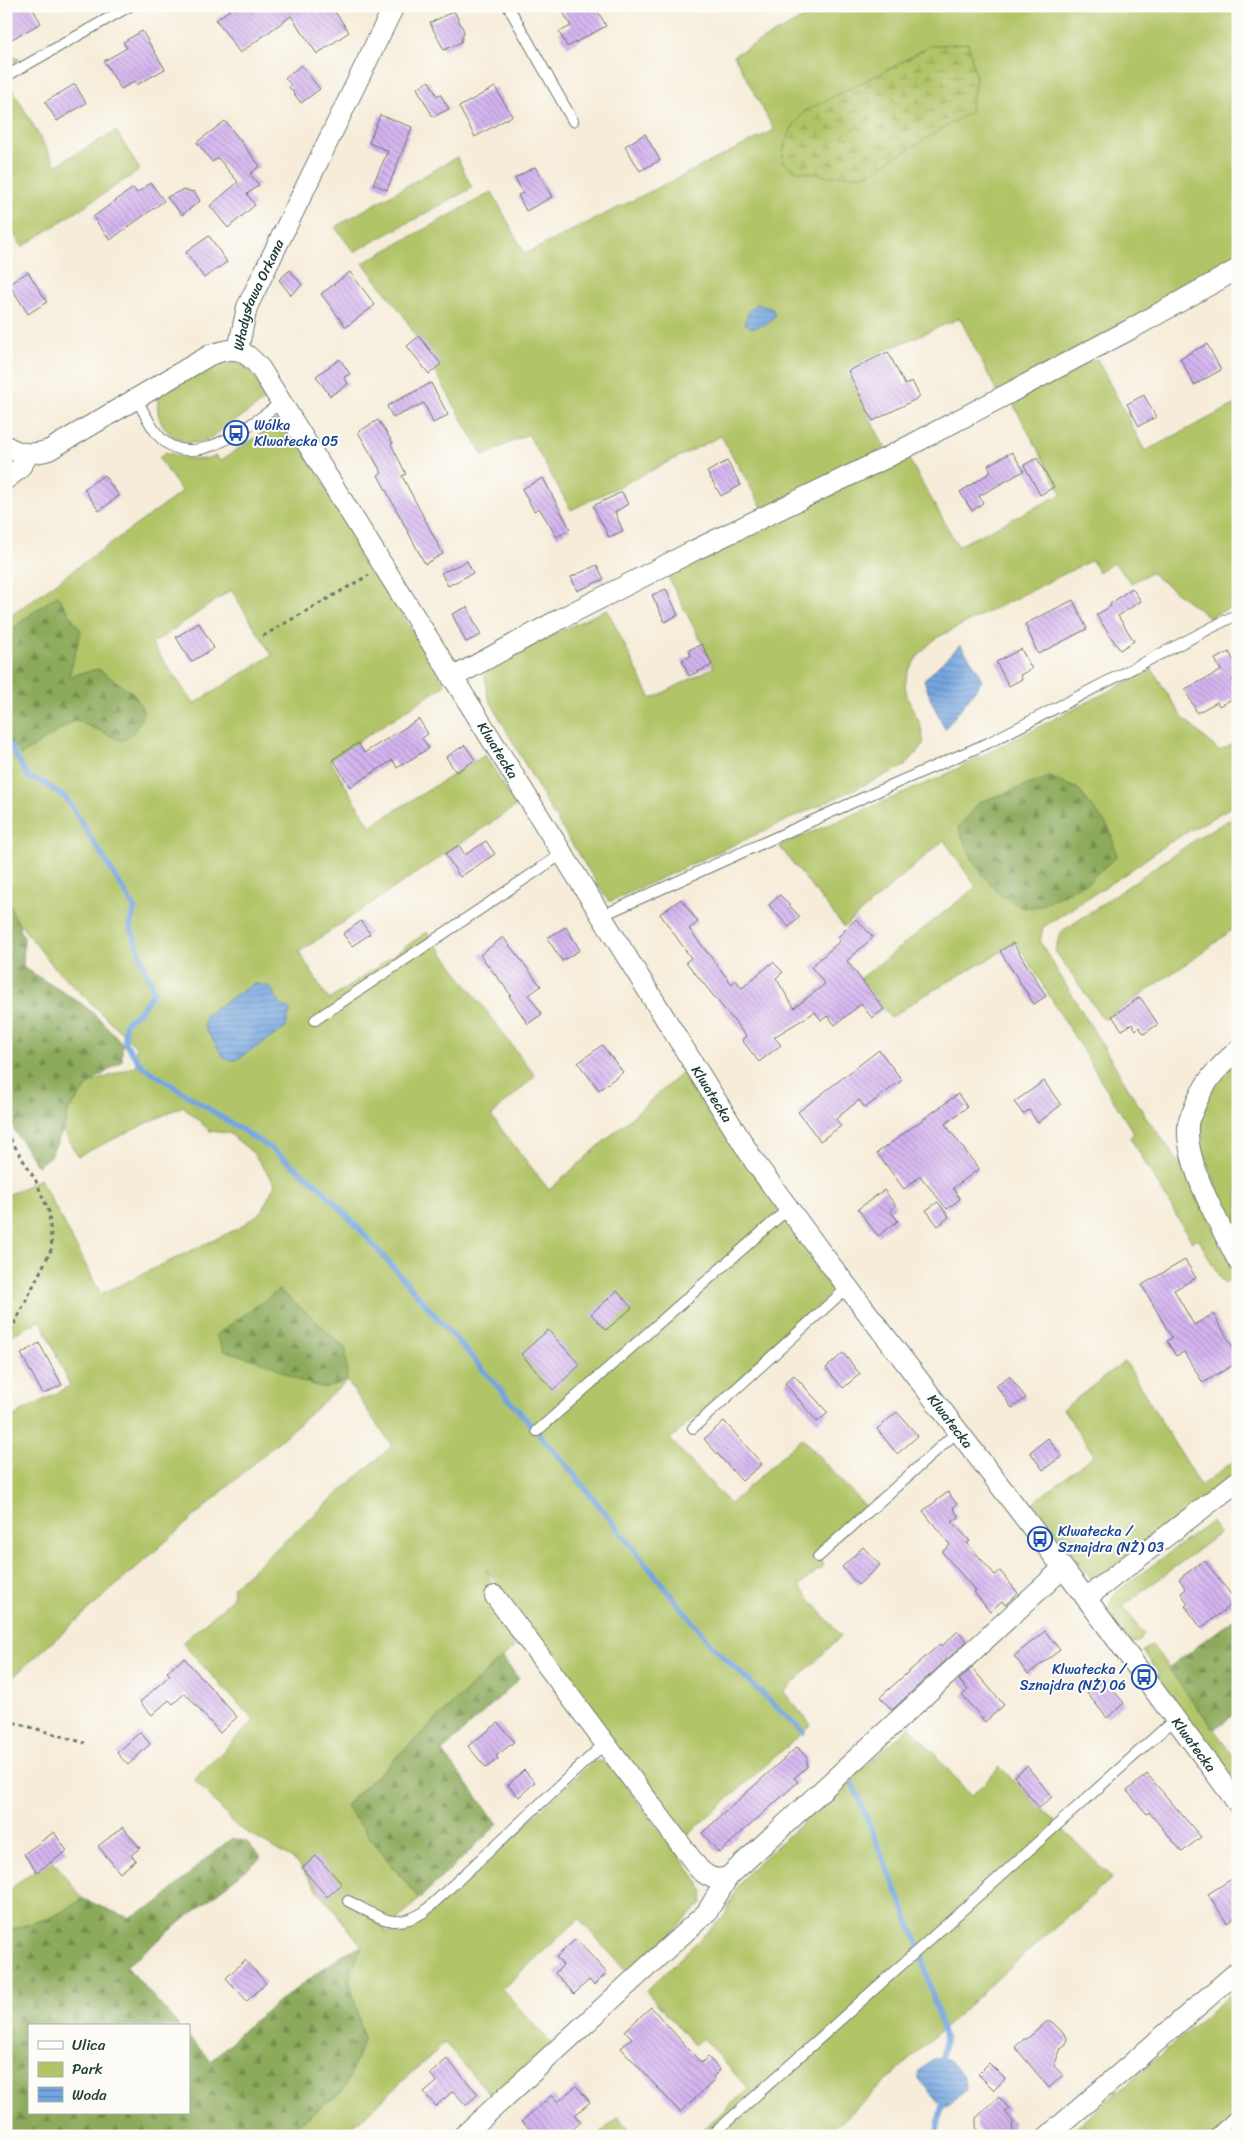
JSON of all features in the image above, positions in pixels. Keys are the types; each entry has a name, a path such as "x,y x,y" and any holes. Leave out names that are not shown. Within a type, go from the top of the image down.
{"street":[{"name":"Władysława Orkana","path":"29,454 49,450 210,355 229,349 238,350 247,307 394,6"},
{"path":"452,678 560,619 695,550 888,458 1131,329 1238,269"},
{"name":"Klwatecka","path":"238,350 246,353 260,368 754,1161 1086,1598 1238,1804"},
{"path":"6,446 17,453 29,454 19,469 6,479"},
{"path":"1238,1050 1215,1071 1200,1093 1188,1124 1190,1149 1200,1183 1238,1261"},
{"path":"1086,1598 1238,1481"},
{"path":"463,2136 707,1912 728,1877 1063,1568"},
{"path":"495,1596 698,1869 709,1878 721,1879 728,1877"},
{"path":"1048,2136 1238,1971"}],"lane":[{"path":"12,73 130,6"},
{"path":"508,6 573,121"},
{"path":"136,398 158,435 167,442 184,449 201,450 220,443 281,403"},
{"path":"601,916 896,782 988,743 1238,614"},
{"path":"315,1020 562,854"},
{"path":"537,1431 789,1208"},
{"path":"693,1428 848,1287"},
{"path":"818,1557 958,1431"},
{"path":"711,2136 1175,1718"},
{"path":"348,1900 390,1922 412,1920 604,1744"},
{"path":"1212,2136 1238,2112"}],"path":[{"path":"263,636 383,567"},
{"path":"6,1132 36,1181 49,1212 52,1248 8,1337"},
{"path":"6,1720 85,1743"}],"green space":[{"path":"826,6 1238,6 1238,263 997,392 960,318 865,359 846,371 885,448 763,509 721,436 571,510 528,434 483,456 404,316 363,263 492,192 525,254 774,130 734,55"},
{"path":"968,43 976,78 970,112 866,175 829,176 797,171 782,161 785,144 793,126 805,111 897,65 929,46"},
{"path":"6,49 10,56 20,59 6,67"},
{"path":"6,78 56,165 116,131 140,170 22,247 6,221"},
{"path":"457,157 472,188 354,252 335,227"},
{"path":"1097,359 1145,451 1238,403 1238,603 1210,618 1151,573 1131,583 1114,563 1098,572 1092,560 938,637 926,647 910,668 905,683 910,705 919,722 923,736 923,745 905,766 609,902 551,811 488,697 485,675 492,664 607,609 651,699 714,667 667,575 778,518 907,456 958,546 1062,494 1011,400"},
{"path":"226,362 242,365 251,372 266,397 264,401 206,441 185,442 176,438 168,432 158,415 160,394 213,365"},
{"path":"273,421 280,422 288,426 294,433 445,685 330,760 370,826 485,755 516,806 299,952 329,1000 427,932 535,1076 491,1116 549,1190 684,1071 739,1154 841,1293 670,1439 730,1504 802,1438 869,1511 818,1557 824,1565 799,1586 841,1636 784,1692 811,1725 685,1837 486,1569 515,1646 345,1805 419,1899 384,1932 399,1933 420,1923 592,1762 602,1761 611,1766 695,1877 704,1892 702,1903 629,1974 579,1919 502,1989 552,2044 491,2095 445,2043 342,2136 282,2136 344,2090 364,2040 349,1979 362,1946 294,1860 236,1826 194,1779 254,1721 182,1643 232,1599 233,1587 392,1446 347,1381 6,1683 6,1420 70,1386 41,1320 6,1338 6,1196 40,1179 101,1294 239,1228 261,1212 275,1184 253,1153 229,1133 210,1131 183,1106 78,1156 63,1131 68,1111 90,1083 136,1066 136,1047 54,967 6,907 6,619 182,492 159,458 166,452 185,458 197,459 216,456 220,461 265,431 262,426","holes":["231,590 272,655 194,704 152,644"]},
{"path":"57,595 81,631 69,676 98,669 133,693 144,711 136,730 123,741 75,720 21,755 6,735 6,633"},
{"path":"1152,669 1181,716 1219,751 1238,742 1238,803 1167,844 1128,872 1043,927 1040,942 1149,1122 1163,1139 1198,1196 1237,1277 1223,1283 1198,1238 1192,1242 1130,1137 1134,1134 1017,943 918,999 891,1018 860,979 976,887 944,840 844,927 779,846 939,778"},
{"path":"1050,777 1078,789 1109,828 1117,856 1089,881 1040,906 1023,908 998,893 976,866 958,828 980,802"},
{"path":"1238,815 1238,925 1202,953 1104,1020 1055,951 1060,933 1202,835"},
{"path":"6,897 24,938 23,966 87,1008 122,1043 122,1061 90,1083 68,1111 63,1131 50,1156 37,1166 6,1117"},
{"path":"1238,1056 1238,1233 1219,1194 1203,1152 1201,1110 1215,1080"},
{"path":"279,1290 312,1317 346,1349 347,1381 324,1388 298,1380 271,1365 223,1350 216,1335"},
{"path":"1125,1361 1200,1486 1238,1458 1238,1473 1094,1583 1034,1502 1094,1455 1063,1409"},
{"path":"1212,1521 1219,1534 1123,1606 1144,1634 1139,1641 1131,1644 1113,1621 1110,1608 1114,1594"},
{"path":"1238,1616 1238,1712 1214,1729 1168,1668"},
{"path":"1152,1645 1238,1762 1238,1770 1230,1778 1153,1678 1159,1673 1143,1651"},
{"path":"502,1657 519,1679 442,1751 498,1824 419,1899 345,1806"},
{"path":"910,1726 971,1796 1000,1767 1112,1878 1009,1968 826,2136 696,2136 748,2089 703,2038 694,2045 646,1991 725,1915 738,1885 752,1868"},
{"path":"232,1838 247,1842 261,1858 126,1966 177,2024 28,2024 28,2114 190,2114 190,2038 211,2061 253,2021 343,1954 362,1946 349,1979 364,2040 344,2090 282,2136 6,2136 6,1931 53,1917 83,1899 129,1918 161,1901 201,1863"},
{"path":"50,1857 83,1899 53,1917 6,1931 6,1893"},
{"path":"1238,1988 1238,2095 1229,2103 1238,2113 1238,2136 1066,2136"},
{"path":"618,2117 635,2136 597,2136"}],"water":[{"path":"757,304 773,309 775,316 765,325 752,328 744,323 750,310"},
{"path":"960,645 977,668 982,681 945,729 924,680"},
{"path":"254,983 270,987 282,1007 288,1007 291,1013 288,1017 286,1028 236,1060 225,1059 204,1027 205,1015"},
{"path":"935,2058 948,2059 963,2077 966,2089 950,2104 943,2107 918,2079 918,2071"}],"building":[{"path":"6,6 31,6 41,23 12,39 6,29"},
{"path":"235,6 331,6 349,32 317,54 291,16 240,53 216,20"},
{"path":"573,6 595,6 606,26 567,47 559,32 571,26 563,12"},
{"path":"454,11 464,31 461,42 444,50 430,23"},
{"path":"142,31 165,69 137,85 135,81 121,89 104,61 127,48 123,42"},
{"path":"301,65 320,89 301,103 285,78"},
{"path":"429,81 437,96 440,94 449,109 433,117 417,88"},
{"path":"75,84 86,103 57,121 45,102"},
{"path":"495,87 512,116 475,137 459,107"},
{"path":"380,115 412,127 387,190 373,184 388,151 369,143"},
{"path":"225,121 260,166 250,174 259,185 247,194 255,205 228,228 210,206 238,182 218,158 212,162 197,142"},
{"path":"645,134 660,160 640,171 625,146"},
{"path":"535,167 552,197 526,211 518,195 523,193 515,178"},
{"path":"151,183 164,201 110,240 93,217 133,188 137,193"},
{"path":"182,190 194,192 200,201 182,215 167,197"},
{"path":"209,236 227,262 204,278 186,252"},
{"path":"290,270 302,285 291,295 279,280"},
{"path":"28,272 47,302 28,314 9,284"},
{"path":"350,272 375,305 346,327 321,294"},
{"path":"419,336 441,364 429,374 407,346"},
{"path":"1207,344 1221,370 1194,385 1180,358"},
{"path":"888,352 905,385 912,381 920,397 873,421 848,371"},
{"path":"340,359 350,374 344,377 348,384 330,396 316,376"},
{"path":"431,383 448,415 433,423 424,403 393,418 387,406"},
{"path":"1144,395 1156,417 1139,426 1127,404"},
{"path":"378,420 393,443 391,444 406,474 402,476 443,554 425,564 378,475 382,473 358,432"},
{"path":"1012,452 1024,471 979,496 983,503 972,511 960,492 991,472 988,465"},
{"path":"1037,458 1054,487 1040,495 1024,465"},
{"path":"727,461 741,485 721,496 707,472"},
{"path":"104,475 119,496 99,511 84,489"},
{"path":"543,478 570,529 557,537 539,508 534,511 522,489"},
{"path":"622,492 628,504 615,512 623,531 609,537 593,506"},
{"path":"467,561 473,573 448,586 441,573"},
{"path":"597,565 604,579 577,591 571,577"},
{"path":"1132,588 1141,601 1118,616 1134,641 1120,650 1096,615 1111,606 1110,604"},
{"path":"666,589 678,615 665,622 652,595"},
{"path":"1073,600 1087,629 1038,654 1025,624"},
{"path":"467,607 481,635 466,642 452,614"},
{"path":"199,623 214,648 191,662 176,637"},
{"path":"702,644 712,665 689,676 682,660 691,656 689,650"},
{"path":"1021,649 1032,669 1020,675 1022,679 1009,686 996,662"},
{"path":"1229,652 1238,668 1238,677 1232,680 1238,690 1238,696 1219,706 1217,702 1197,713 1185,689 1221,671 1215,659"},
{"path":"419,719 428,734 422,738 429,748 397,768 393,760 350,787 333,759 358,743 364,753"},
{"path":"465,745 475,760 456,772 446,757"},
{"path":"486,841 495,854 460,877 445,854 459,845 465,855"},
{"path":"780,895 800,917 789,927 769,905"},
{"path":"681,899 698,922 689,929 732,984 736,980 742,988 773,962 783,972 776,978 794,1008 825,984 811,967 840,941 837,938 856,919 873,937 847,961 884,1009 872,1018 861,1004 835,1025 828,1016 821,1020 815,1012 774,1037 781,1045 759,1062 742,1040 746,1036 686,962 691,958 660,914"},
{"path":"361,921 370,934 352,946 343,934"},
{"path":"566,927 580,950 562,961 547,938"},
{"path":"503,937 541,986 529,995 542,1014 528,1024 509,996 511,995 480,955"},
{"path":"1013,943 1046,996 1034,1004 1000,951"},
{"path":"1140,997 1158,1024 1144,1034 1139,1027 1136,1030 1132,1024 1122,1030 1112,1016"},
{"path":"602,1045 623,1072 599,1090 578,1063"},
{"path":"879,1050 902,1080 865,1108 859,1100 836,1119 841,1126 820,1141 798,1112"},
{"path":"1044,1081 1061,1105 1038,1123 1029,1110 1023,1114 1014,1102"},
{"path":"958,1094 967,1107 945,1124 979,1169 953,1188 960,1199 947,1209 920,1176 904,1189 877,1153"},
{"path":"884,1190 896,1206 890,1210 898,1221 878,1236 858,1209"},
{"path":"938,1202 949,1217 938,1226 926,1210"},
{"path":"1185,1260 1196,1278 1174,1290 1194,1325 1213,1314 1238,1356 1238,1362 1203,1383 1184,1352 1176,1356 1167,1341 1172,1338 1142,1285"},
{"path":"617,1291 632,1308 606,1330 591,1314"},
{"path":"548,1330 580,1365 553,1390 521,1354"},
{"path":"39,1343 62,1385 43,1394 21,1354"},
{"path":"843,1353 860,1374 843,1388 826,1368"},
{"path":"794,1375 828,1413 817,1422 785,1383"},
{"path":"1009,1376 1026,1398 1012,1408 996,1385"},
{"path":"897,1412 918,1436 897,1454 877,1429"},
{"path":"724,1421 762,1464 742,1481 704,1439"},
{"path":"1048,1438 1062,1456 1043,1470 1030,1452"},
{"path":"948,1492 957,1504 953,1508 959,1517 952,1522 970,1541 967,1543 995,1575 1000,1571 1018,1593 1005,1605 1002,1601 990,1612 974,1592 976,1591 942,1552 950,1545 923,1511"},
{"path":"863,1547 880,1565 858,1585 842,1567"},
{"path":"1204,1560 1236,1601 1201,1628 1185,1606 1188,1604 1181,1593 1186,1589 1179,1579"},
{"path":"958,1631 967,1641 892,1710 880,1697 940,1644 942,1646"},
{"path":"1045,1631 1060,1650 1028,1674 1014,1656"},
{"path":"184,1658 237,1717 220,1733 185,1693 173,1704 169,1700 152,1715 140,1702 170,1675 167,1672"},
{"path":"972,1668 1004,1705 985,1722 962,1695 968,1690 959,1680"},
{"path":"1104,1679 1124,1703 1107,1718 1087,1693"},
{"path":"498,1723 514,1742 496,1756 498,1759 486,1768 468,1746"},
{"path":"140,1732 150,1744 128,1765 117,1753"},
{"path":"797,1747 807,1758 807,1767 794,1778 798,1782 719,1853 702,1833"},
{"path":"1027,1766 1052,1797 1039,1808 1014,1776"},
{"path":"524,1770 535,1782 519,1797 508,1785"},
{"path":"1147,1774 1201,1837 1182,1852 1149,1812 1147,1814 1127,1791"},
{"path":"123,1827 140,1848 131,1855 136,1860 120,1873 98,1846"},
{"path":"54,1832 67,1851 37,1872 24,1854"},
{"path":"316,1856 342,1884 327,1897 302,1868"},
{"path":"1238,1875 1238,1916 1227,1923 1208,1894"},
{"path":"576,1939 607,1973 594,1985 589,1980 574,1994 555,1973 563,1965 556,1957"},
{"path":"245,1960 266,1983 247,2001 226,1978"},
{"path":"651,2007 701,2063 708,2057 720,2070 713,2077 715,2080 680,2112 621,2048 632,2038 625,2031"},
{"path":"1046,2022 1052,2022 1067,2037 1066,2044 1061,2048 1054,2066 1063,2075 1049,2088 1015,2047"},
{"path":"447,2059 478,2094 466,2105 453,2091 436,2106 424,2093 437,2082 430,2074"},
{"path":"989,2063 1005,2079 994,2090 978,2074"},
{"path":"576,2086 590,2102 575,2115 581,2122 565,2136 536,2136 522,2121 552,2095 558,2102"},
{"path":"999,2097 1009,2109 1005,2112 1013,2122 1012,2136 983,2136 976,2127 976,2118"}],"waterway":[{"path":"6,740 29,778 41,781 66,798 135,908 130,926 154,992 139,1012 125,1023 125,1043 142,1066 273,1150 317,1184 356,1225 568,1467 713,1647 803,1732"},
{"path":"853,1784 920,1949 945,2041 942,2058"},
{"path":"936,2136 942,2105"}],"place":[{"name":"Wólka Klwatecka 05","path":"236,433"},
{"name":"Klwatecka / Sznajdra (NŻ) 03","path":"1040,1539"},
{"name":"Klwatecka / Sznajdra (NŻ) 06","path":"1144,1677"}]}
